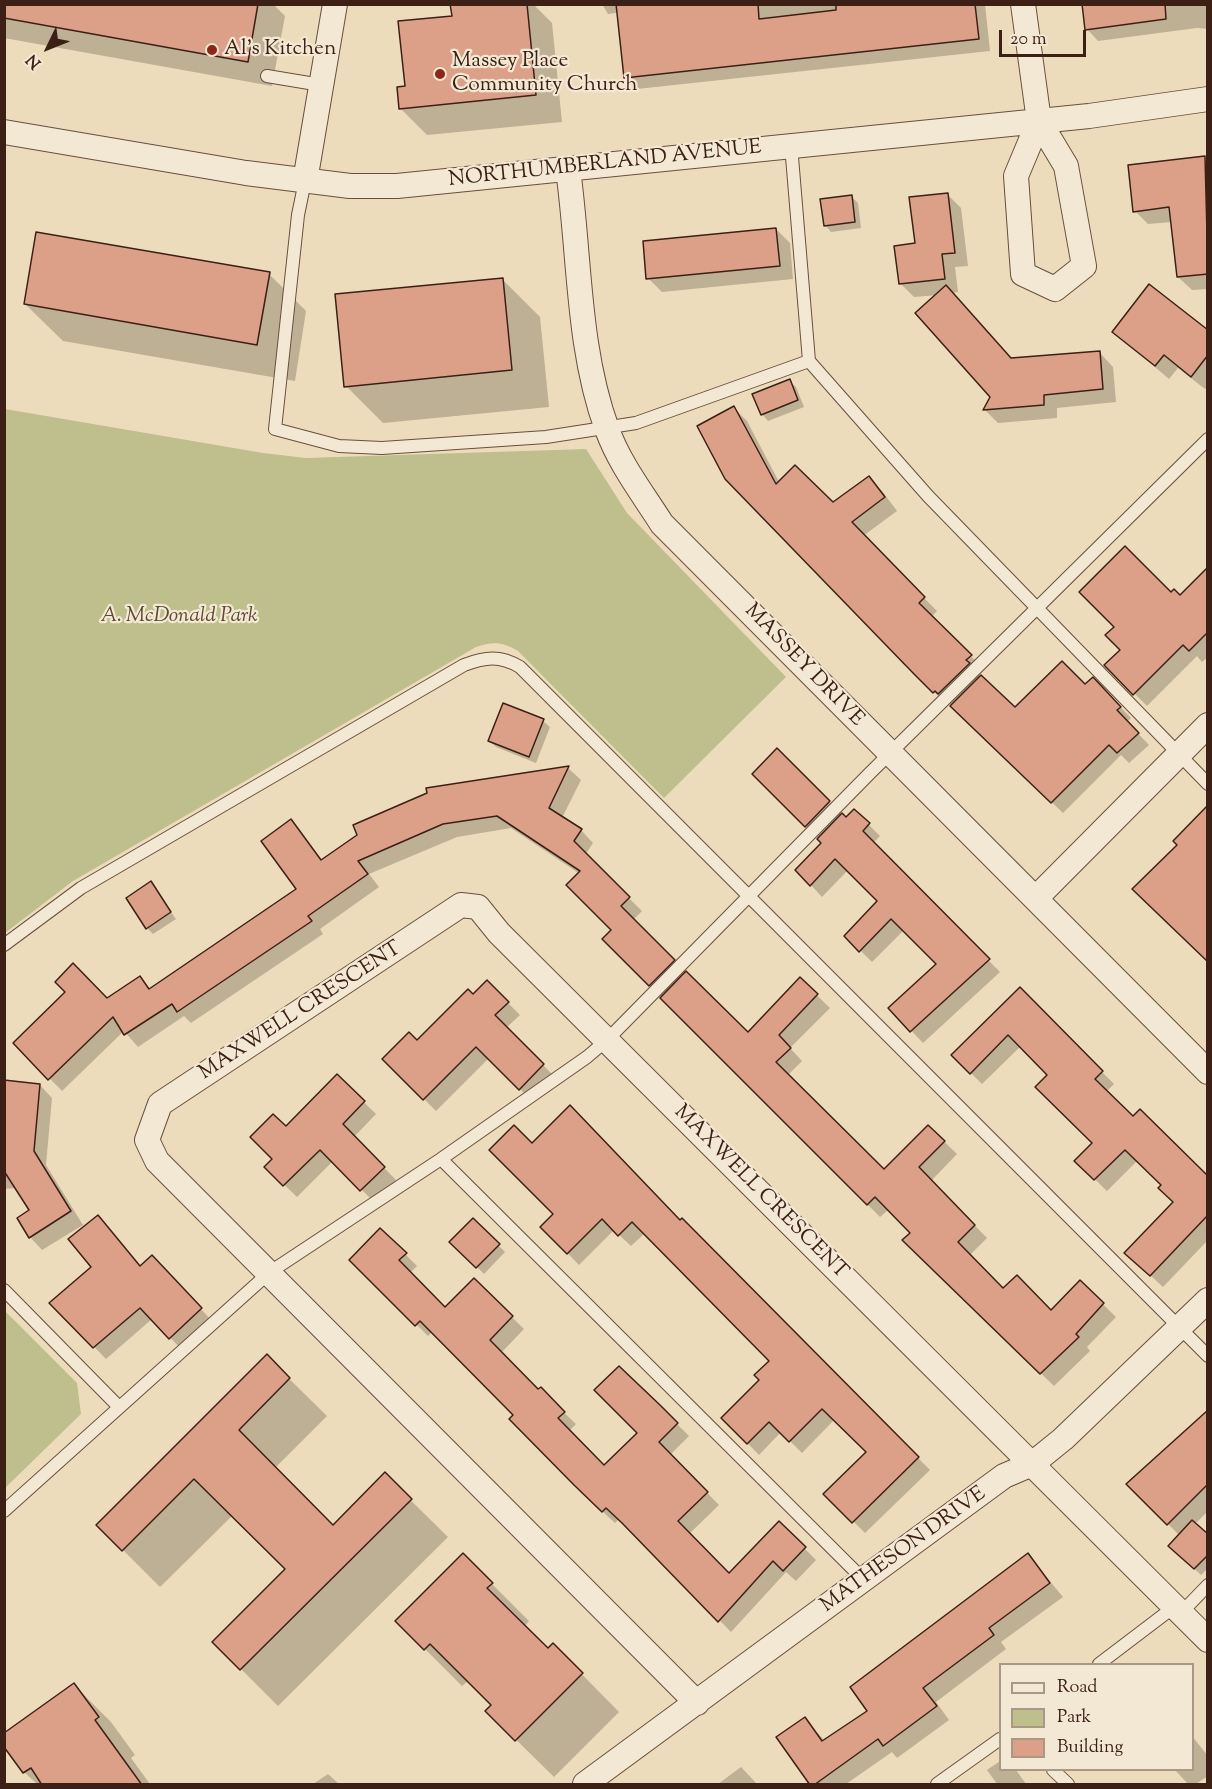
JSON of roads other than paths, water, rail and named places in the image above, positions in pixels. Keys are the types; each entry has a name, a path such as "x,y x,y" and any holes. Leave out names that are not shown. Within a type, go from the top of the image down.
{"street":[{"path":"304,181 335,4"},
{"path":"1023,4 1039,121 1066,166 1084,266 1055,289 1023,274 1016,176 1039,121"},
{"name":"NORTHUMBERLAND AVENUE","path":"4,132 304,181 397,186 1039,121 1208,99"},
{"name":"MASSEY DRIVE","path":"568,170 582,315 592,370 607,429 618,453 662,524 1208,1072"},
{"path":"1036,898 1208,725"},
{"name":"MAXWELL CRESCENT","path":"698,1703 158,1161 147,1140 160,1104 461,905 478,907 499,933 1208,1640"},
{"name":"MATHESON DRIVE","path":"585,1785 1004,1476 1032,1464 1063,1439 1208,1300"}],"lane":[{"path":"267,76 321,85"},
{"path":"790,145 809,361 928,496 1036,610 1208,784"},
{"path":"304,181 298,215 275,429 339,446 382,448 546,437 636,423 809,361"},
{"path":"4,1511 270,1272 441,1159 587,1057 607,1040 889,754 1208,439"},
{"path":"4,945 54,905 91,882 464,665 494,657 507,659 520,667 747,897 1208,1356"},
{"path":"441,1159 864,1580"},
{"path":"4,1290 119,1407"},
{"path":"1102,1663 1178,1610 1208,1585"},
{"path":"937,1785 999,1739"},
{"path":"1054,1771 1068,1785"}],"place":[{"name":"Al's Kitchen","path":"212,50"},
{"name":"Massey Place Community Church","path":"440,74"}],"park label":[{"name":"A. McDonald Park","path":"179,617"}]}
